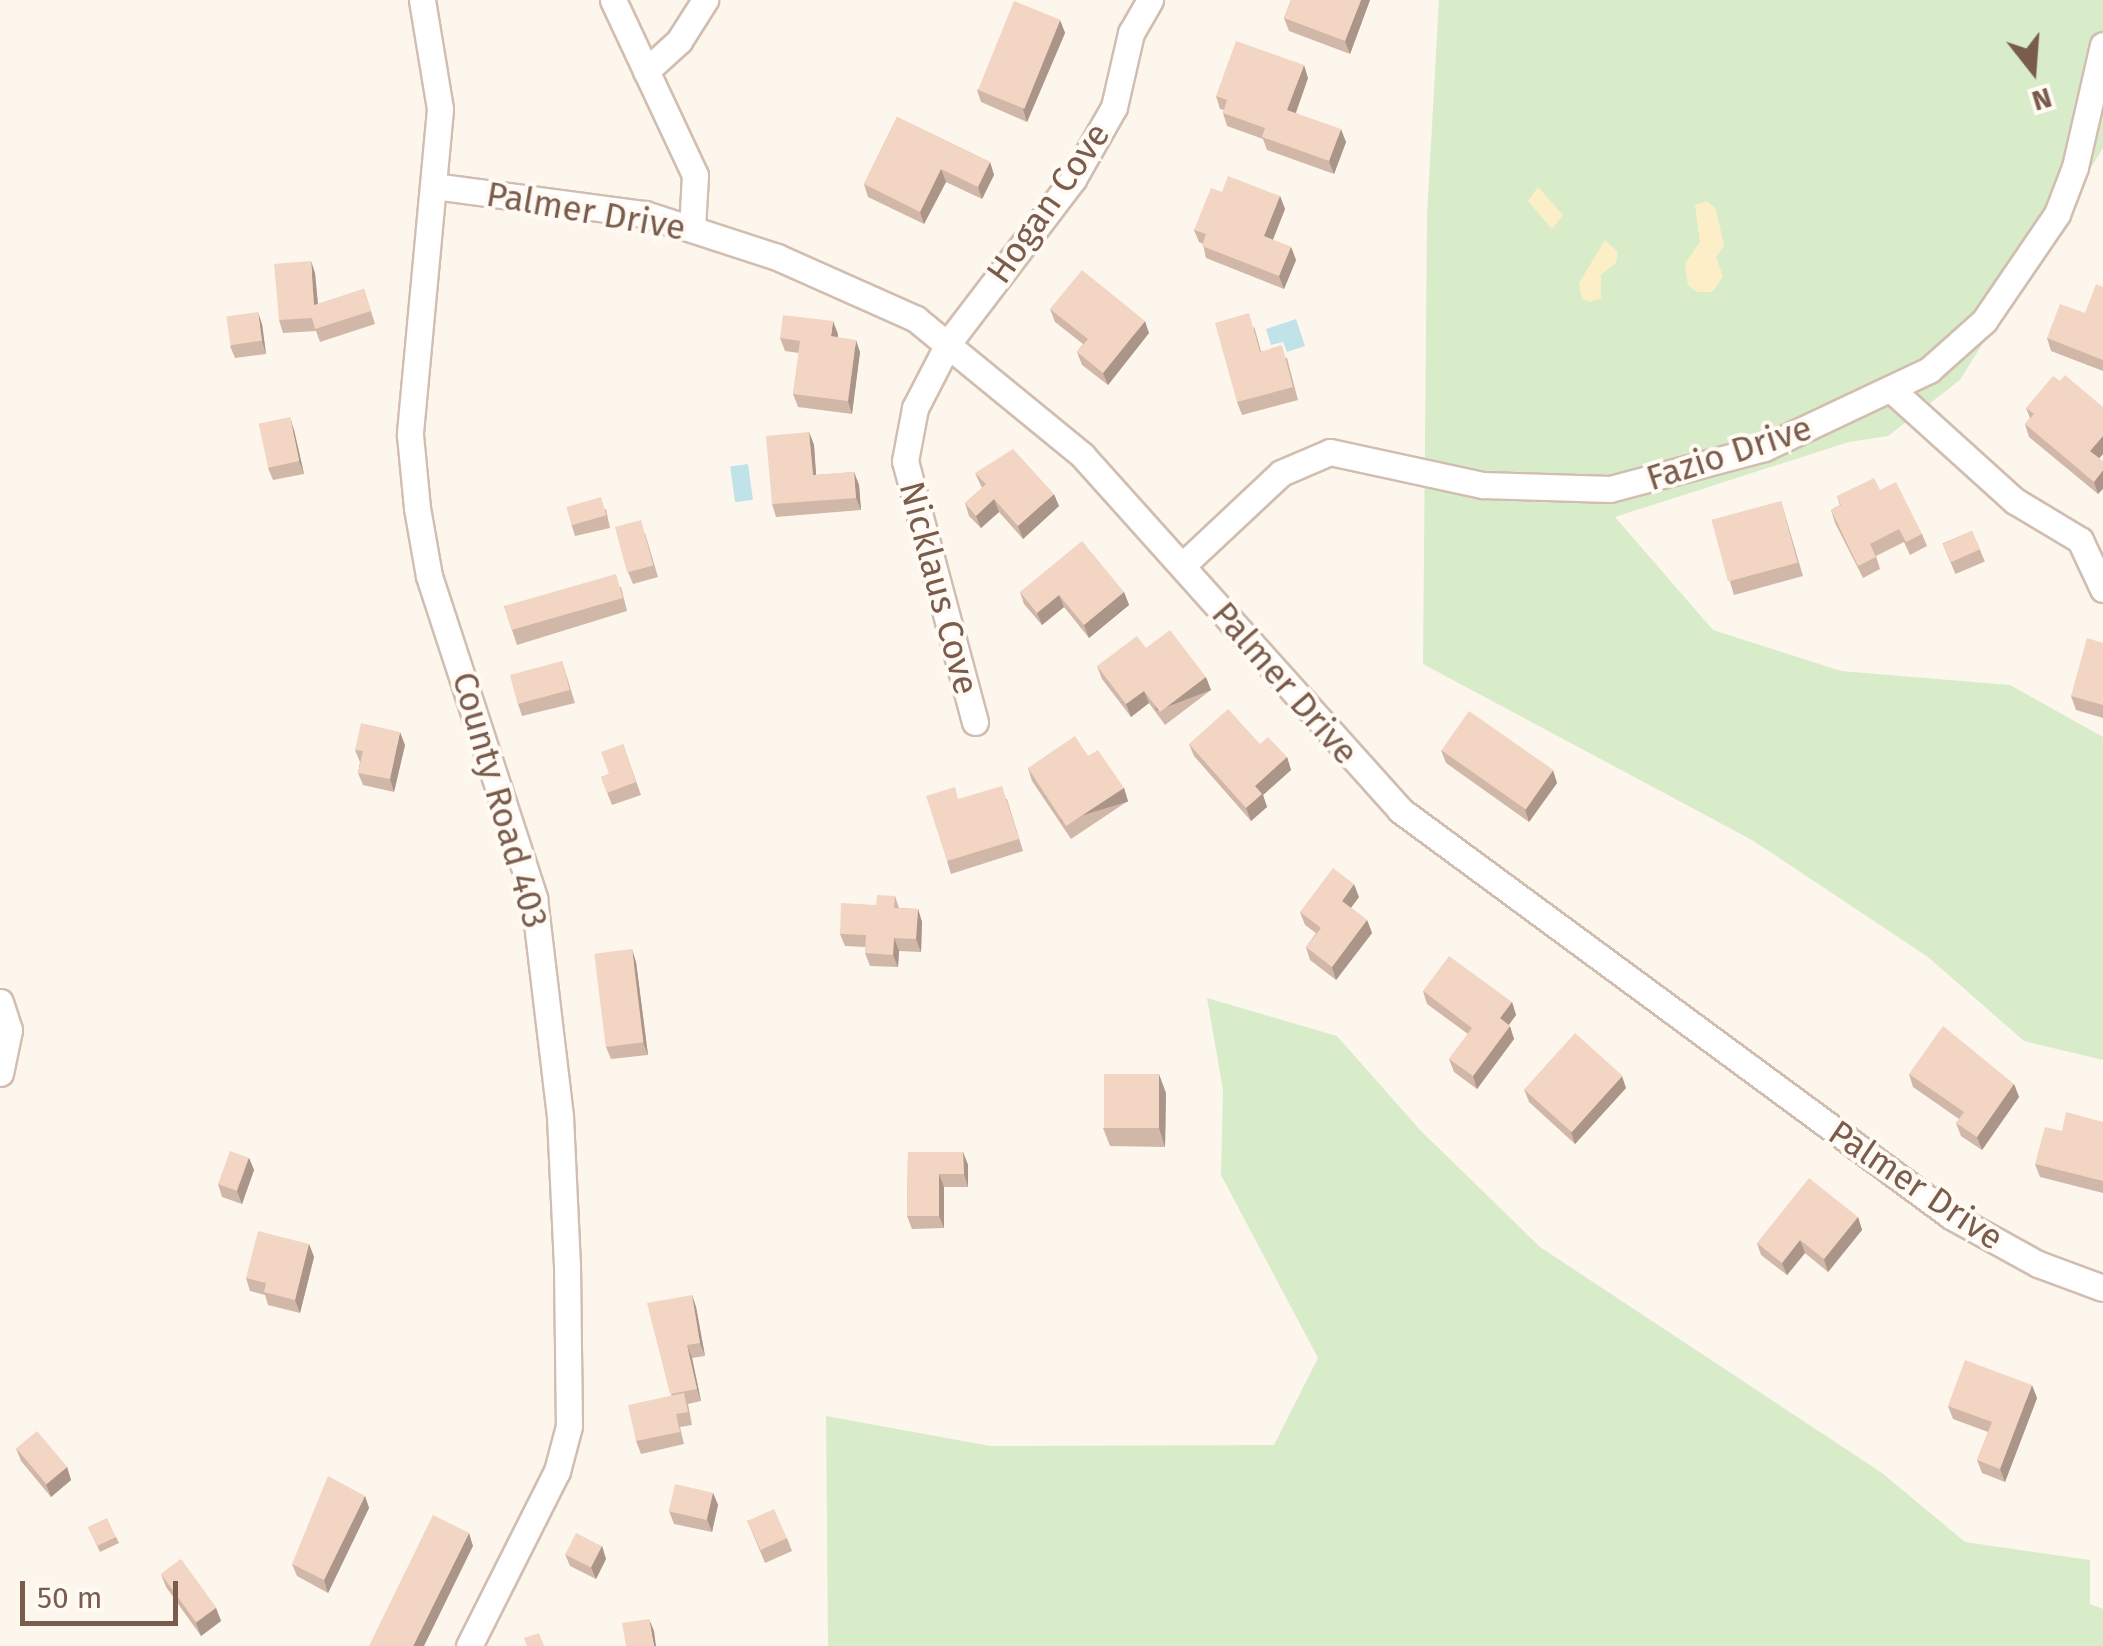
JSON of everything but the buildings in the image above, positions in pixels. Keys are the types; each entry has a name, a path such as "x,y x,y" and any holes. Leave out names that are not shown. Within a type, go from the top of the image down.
{"street":[{"name":"County Road 403","path":"422,0 440,109 410,435 417,508 429,576 534,898 560,1117 567,1265 569,1426 557,1471 469,1646"},
{"path":"613,0 695,175 692,228"},
{"path":"646,71 679,41 705,0"},
{"name":"Hogan Cove","path":"949,342 1074,179 1114,107 1131,33 1150,0"},
{"name":"Fazio Drive","path":"1183,565 1281,474 1330,452 1482,485 1610,489 1764,448 1929,370 1984,322 2040,243 2075,168 2103,45"},
{"name":"Palmer Drive","path":"434,186 629,211 692,228 856,289 949,342 1058,431 1183,565 1359,769 1472,868 1951,1216 2038,1264 2103,1288"},
{"name":"Nicklaus Cove","path":"949,342 916,408 906,461 975,722"},
{"path":"1892,390 2016,501 2080,540 2103,589"},
{"path":"0,1002 9,1030 0,1073"}],"green space":[{"path":"1439,0 2103,0 2103,148 1960,380 1888,436 1849,442 1615,517 1713,630 1841,671 2010,685 2103,737 2103,1060 2024,1041 1928,957 1752,840 1423,664 1427,216"},
{"path":"1207,998 1337,1036 1420,1130 1540,1247 1882,1473 1965,1542 2090,1560 2090,1604 2103,1609 2103,1646 828,1646 826,1416 990,1446 1274,1445 1318,1358 1221,1175 1223,1090"}],"sand":[{"path":"1538,187 1563,215 1552,229 1528,201"},
{"path":"1707,201 1716,209 1724,246 1716,257 1723,277 1712,292 1698,292 1688,286 1685,263 1700,242 1695,205"},
{"path":"1605,240 1618,252 1616,263 1601,275 1601,298 1590,302 1582,299 1579,283"}],"water":[{"path":"1296,319 1305,346 1287,352 1283,342 1271,345 1266,329"},
{"path":"748,464 753,500 735,502 730,467"}]}
